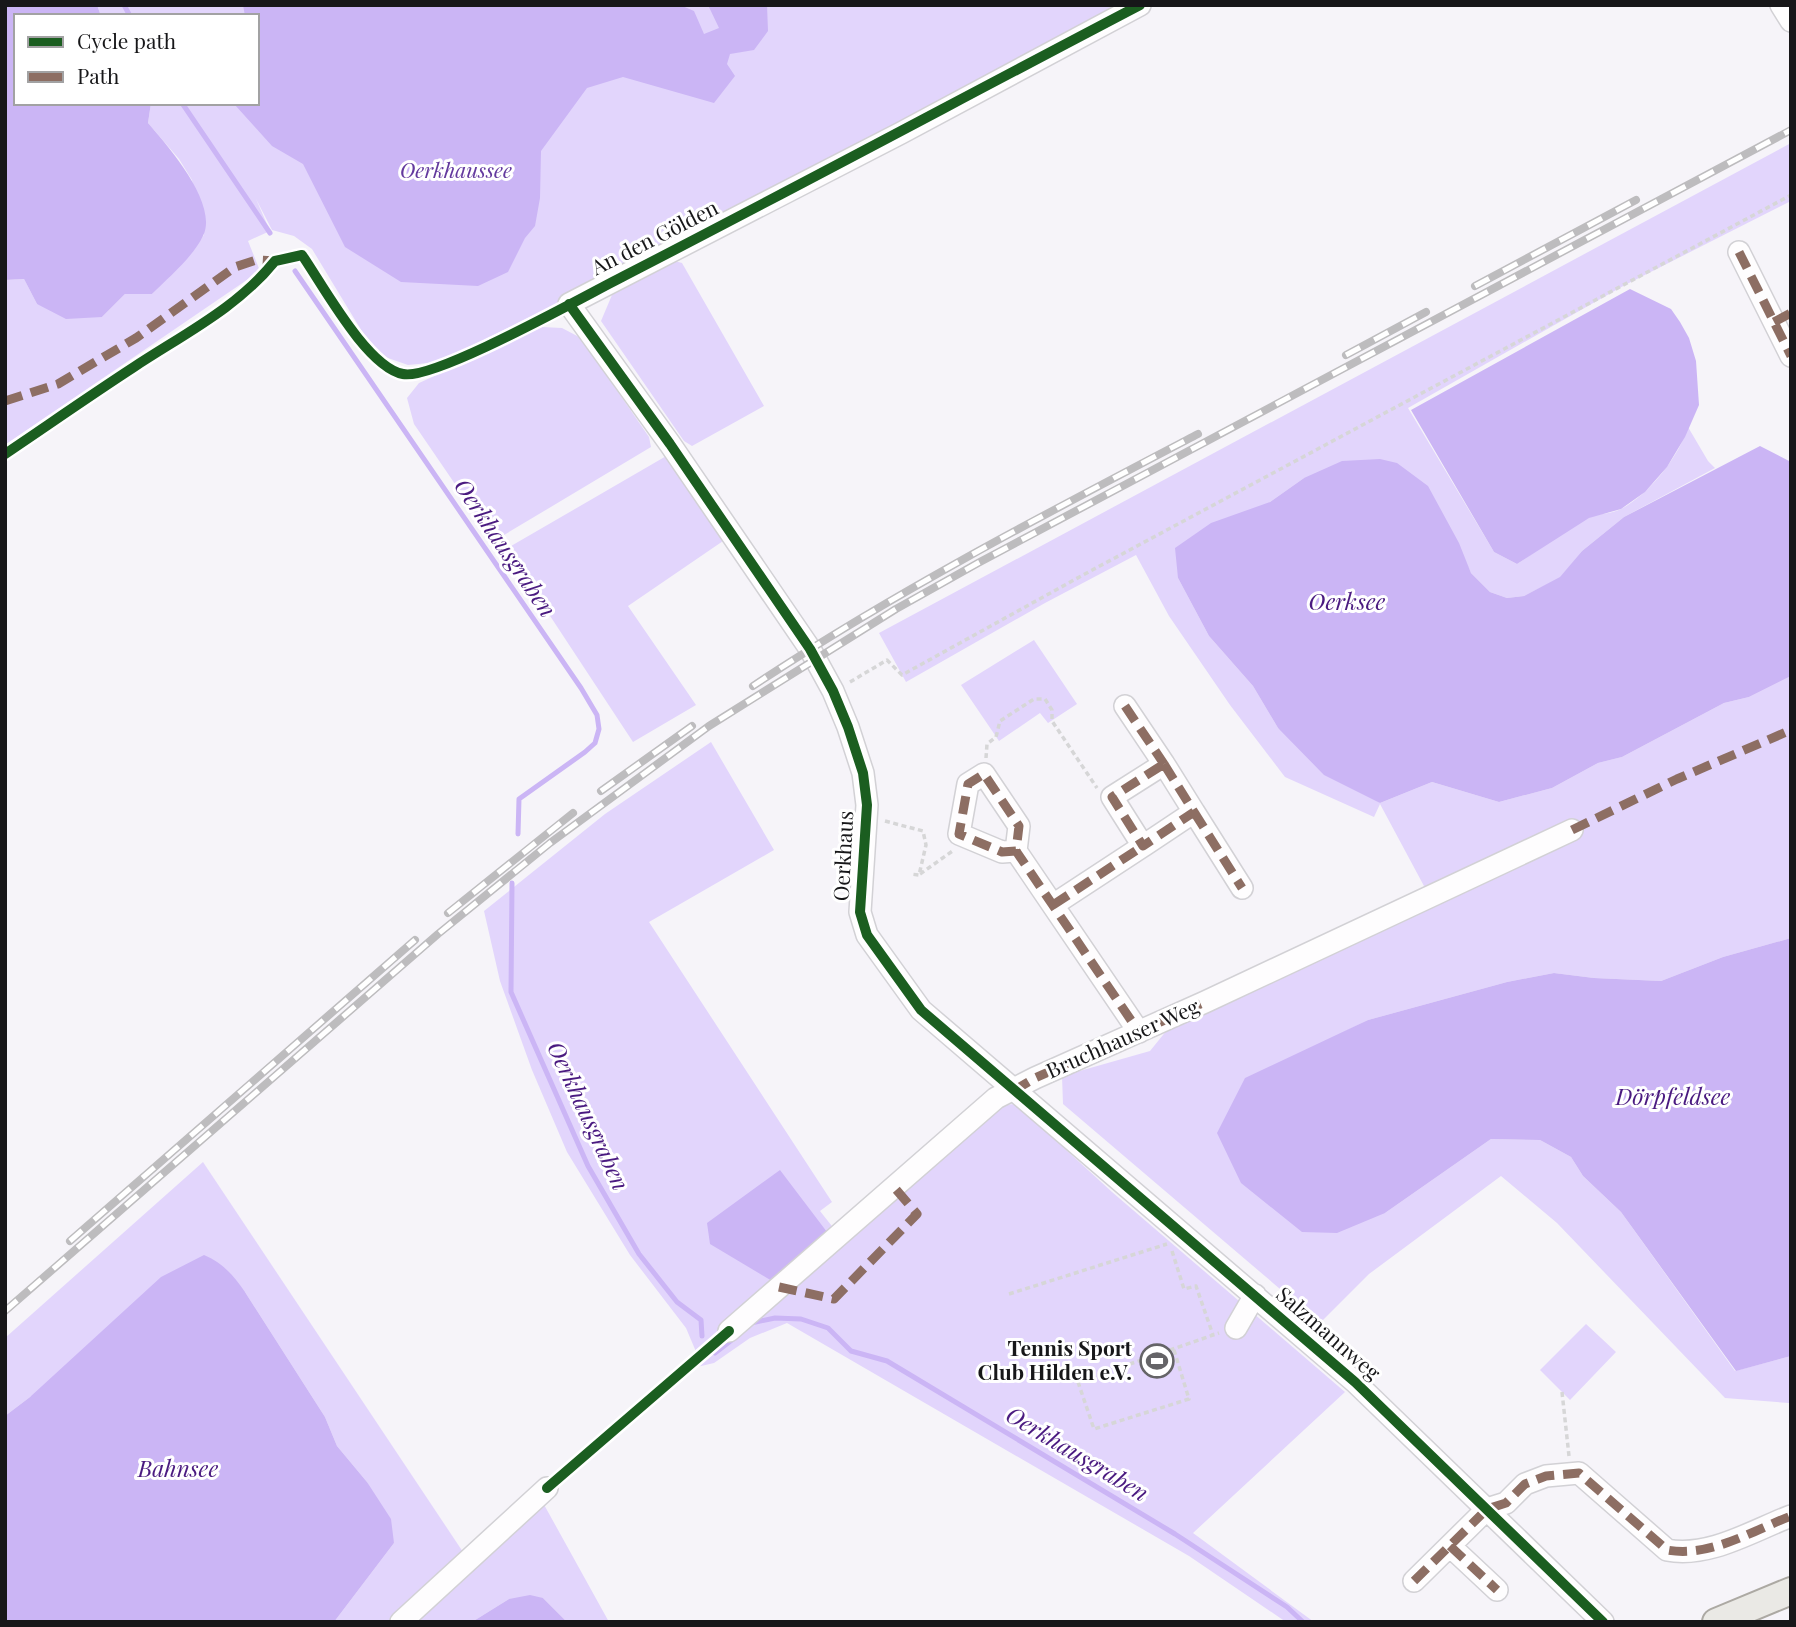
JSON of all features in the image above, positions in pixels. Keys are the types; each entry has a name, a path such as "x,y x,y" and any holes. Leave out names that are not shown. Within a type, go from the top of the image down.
{"main road":[{"path":"1716,1622 1791,1591"}],"street":[{"name":"An den Gölden","path":"816,658 670,444 569,304 901,133 1140,5"},
{"path":"1781,5 1791,21"},
{"path":"1738,252 1782,317 1791,356"},
{"name":"Oerkhaus","path":"816,658 848,727 863,774 867,806 860,912 867,935 921,1010 1013,1090"},
{"path":"1125,706 1242,888"},
{"path":"1143,846 1112,797 1164,764"},
{"path":"1016,851 1002,852 959,834 968,784 984,774 1019,826 1016,851 1139,1032"},
{"path":"1053,905 1194,812"},
{"name":"Bruchhauser Weg","path":"729,1331 996,1098 1572,830"},
{"name":"Salzmannweg","path":"1013,1090 1355,1382 1603,1622"},
{"name":"Salzmannweg","path":"1236,1328 1255,1295"},
{"path":"1414,1581 1487,1509 1506,1503 1525,1484 1546,1476 1579,1472 1667,1550 1685,1553 1705,1550 1791,1516"},
{"path":"401,1622 547,1488"},
{"path":"1450,1546 1497,1590"}],"path":[{"path":"845,684 887,660 902,675 1791,195"},
{"path":"984,774 988,744 996,737 1000,721 1034,699 1045,699 1052,710 1052,721 1102,796 1112,797"},
{"path":"902,826 923,831 926,845 919,876"},
{"path":"910,874 919,876 958,847"},
{"path":"1009,1294 1169,1243 1184,1289 1196,1286 1213,1335"},
{"path":"1174,1350 1189,1399 1094,1429 1077,1382 1236,1328"},
{"path":"1562,1392 1570,1473"}],"green space":[{"name":"Oerkhaussee","path":"97,5 1117,5 589,288 439,362 408,365 385,357 369,343 312,249 294,236 272,230 256,199 270,231 248,241 260,271 5,445 5,280 24,279 37,304 102,317 125,294 152,294 184,261 204,235 192,180 179,159 148,123 151,105 259,105 259,14 100,14"},
{"path":"1791,143 1791,201 1625,285 1408,408 1494,552 1517,564 1582,521 1617,511 1642,494 1670,462 1688,427 1715,468 1624,517 1582,551 1560,578 1524,596 1507,598 1490,592 1471,573 1448,525 1304,478 1270,502 1178,578 1209,636 1253,686 1278,728 1380,803 1432,782 1499,802 1552,788 1598,763 1622,757 1724,703 1749,697 1791,676 1791,938 1723,957 1661,981 1554,973 1507,982 1368,1020 1326,1041 1385,1213 1491,1139 1540,1140 1571,1157 1583,1176 1621,1212 1735,1371 1791,1356 1791,1401 1725,1398 1557,1223 1501,1176 1369,1274 1320,1323 1063,1104 1062,1076 1150,1051 1167,1030 1424,908 1424,886 1380,804 1374,817 1285,777 1230,705 1169,616 1136,555 906,682 879,633"},
{"path":"675,261 682,263 764,406 692,446 684,441 601,321 612,295"},
{"path":"542,327 562,328 581,338 649,437 651,447 494,541 414,424 407,398 419,383"},
{"path":"668,455 726,539 628,606 696,705 633,742 506,549"},
{"path":"1034,640 1077,704 1048,723 1040,713 999,741 961,685"},
{"path":"711,742 774,850 649,922 832,1202 820,1211 835,1230 697,1354 686,1328 630,1255 567,1152 532,1070 500,981 484,911 605,814"},
{"path":"1016,1104 1112,1192 1345,1392 1193,1533 1314,1622 1286,1622 1189,1556 787,1323 750,1338 714,1363 697,1367 750,1318 1001,1105"},
{"path":"203,1162 463,1552 542,1501 609,1622 567,1622 543,1598 509,1599 472,1622 334,1622 394,1543 367,1482 337,1446 325,1417 245,1292 30,1397 5,1416 5,1338"},
{"path":"1586,1324 1616,1352 1570,1400 1540,1370"}],"water":[{"path":"5,5 97,5 100,14 14,14 14,105 151,105 148,123 178,160 198,192 206,223 203,236 180,267 152,294 125,294 102,317 66,319 37,304 24,279 5,280"},
{"name":"Oerkhaussee","path":"243,5 680,5 694,11 704,34 719,28 708,5 767,5 768,31 754,50 730,54 727,64 735,76 714,103 623,77 587,88 541,151 540,198 535,226 525,238 508,272 478,286 401,282 345,247 303,164 272,146 235,105 259,105 259,14 245,14"},
{"path":"1630,289 1671,309 1680,322 1689,338 1696,361 1699,405 1685,437 1667,467 1645,492 1621,509 1589,518 1517,564 1494,552 1411,410"},
{"name":"Oerksee","path":"1760,446 1791,462 1791,676 1749,697 1724,703 1622,757 1598,763 1552,788 1499,802 1432,782 1380,803 1324,775 1278,728 1253,686 1209,636 1178,578 1175,548 1211,523 1270,502 1304,478 1342,461 1380,459 1397,463 1428,486 1459,543 1471,573 1490,592 1507,598 1524,596 1560,577 1582,551 1624,517"},
{"name":"Dörpfeldsee","path":"1791,938 1791,1356 1736,1371 1621,1212 1583,1176 1571,1157 1540,1140 1491,1139 1385,1213 1337,1233 1302,1232 1241,1183 1217,1133 1245,1078 1368,1020 1507,982 1554,973 1661,981 1723,957"},
{"path":"780,1170 827,1232 772,1281 710,1244 707,1223"},
{"name":"Bahnsee","path":"204,1255 227,1270 245,1292 325,1417 337,1446 367,1482 391,1519 394,1543 334,1622 5,1622 5,1416 30,1397 161,1277"},
{"path":"530,1595 543,1598 567,1622 472,1622 509,1599"}],"waterway":[{"name":"Oerkhausgraben","path":"124,5 129,14"},
{"name":"Oerkhausgraben","path":"183,105 270,233"},
{"name":"Oerkhausgraben","path":"295,271 597,715 599,729 595,743 519,799 518,834"},
{"name":"Oerkhausgraben","path":"512,883 511,992 588,1166 639,1254 677,1302 701,1320 702,1336"},
{"name":"Oerkhausgraben","path":"751,1323 775,1318 801,1319 828,1328 851,1351 887,1361 1175,1534 1287,1607 1303,1622"},
{"name":"Oerkhausgraben","path":"715,1353 733,1339"}],"railway":[{"path":"5,1311 438,934 550,843 709,726 896,609 978,563 1791,130"},
{"path":"1475,286 1636,200"},
{"path":"1346,355 1426,312"},
{"path":"753,686 916,586 1198,434"},
{"path":"601,791 692,726"},
{"path":"448,913 573,813"},
{"path":"70,1241 415,940"}],"marked path":[{"path":"1739,252 1791,356"},
{"path":"5,401 58,384 136,338 235,267 256,260 275,261"},
{"path":"1774,322 1791,313"},
{"path":"1125,706 1164,764"},
{"path":"1572,830 1677,779 1791,730"},
{"path":"1164,764 1194,812 1143,846 1112,797 1164,764"},
{"path":"1016,851 1002,852 959,834 968,784 984,774 1019,826 1016,851 1139,1032"},
{"path":"1194,812 1242,888"},
{"path":"1053,905 1143,846"},
{"path":"1013,1091 1035,1078 1205,1002"},
{"path":"779,1287 834,1299 917,1214 894,1187"},
{"path":"1414,1581 1487,1509 1506,1503 1525,1484 1546,1476 1579,1473 1667,1550 1714,1547 1791,1516"},
{"path":"1450,1546 1497,1590"}],"cycle path":[{"path":"5,454 227,306 244,293 275,261 302,255 347,324 375,357 389,368 403,374 420,373 477,351 546,317 1140,5"},
{"path":"569,304 670,444 810,649 833,691 863,773 867,805 860,912 867,935 921,1010 1355,1382 1603,1622"},
{"path":"547,1488 729,1331"}],"place":[{"name":"Tennis Sport Club Hilden e.V.","path":"1157,1361"}]}
